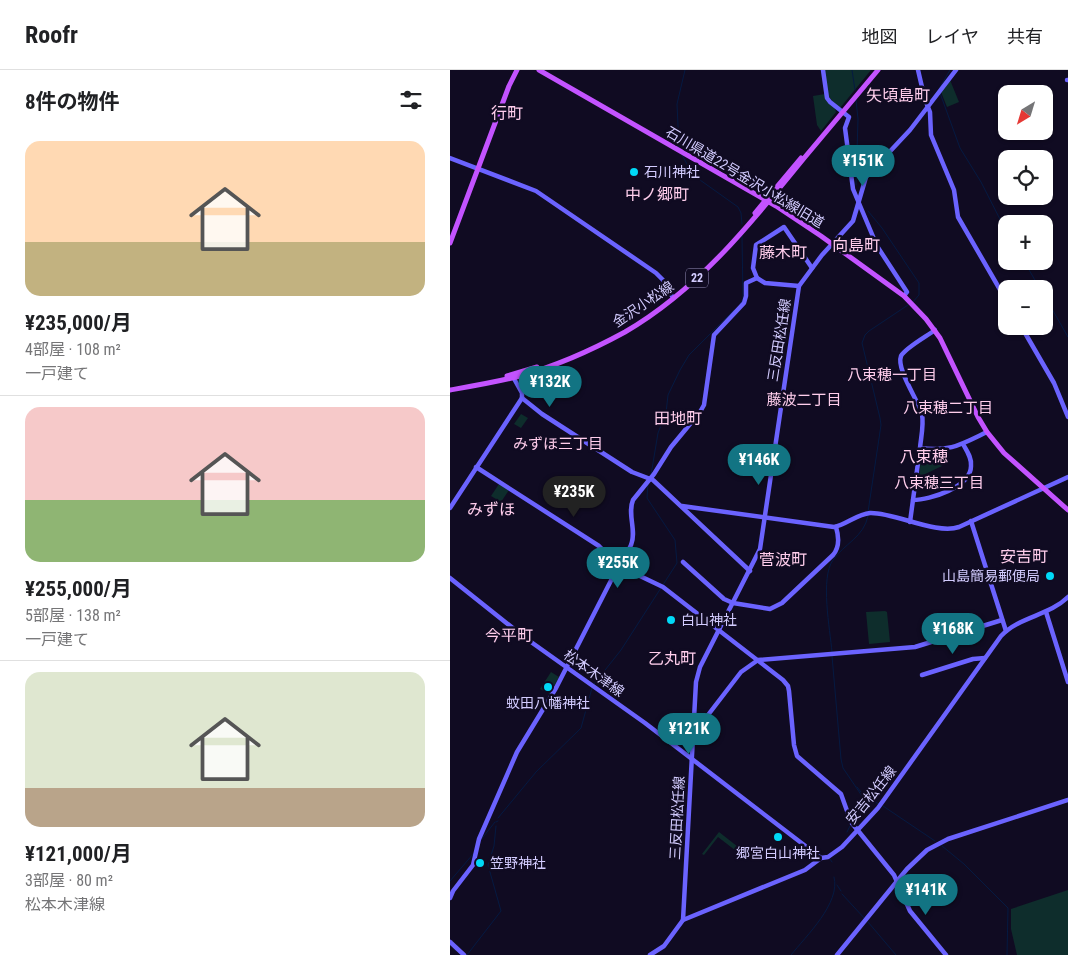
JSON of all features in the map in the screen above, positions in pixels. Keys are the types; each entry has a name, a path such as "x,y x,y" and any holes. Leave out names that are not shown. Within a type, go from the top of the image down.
{"main road":[{"path":"450,243 509,86 517,70"},
{"name":"石川県道22号金沢小松線旧道","path":"539,70 767,201 832,244 904,296 935,330 987,432 1004,453 1068,510"},
{"name":"金沢小松線","path":"450,388 513,376 551,366 600,345 626,331 673,297 704,272 767,201 876,70"}],"street":[{"path":"823,70 827,98 849,117 844,128 853,189 877,246 907,292 904,296"},
{"path":"918,70 925,100 930,112 930,130 954,190 958,217 998,286"},
{"name":"三反田松任線","path":"683,920 696,682 700,667 760,549 799,286 812,268 853,221 866,177 910,130 956,70"},
{"path":"450,158 536,191 656,273 673,297"},
{"path":"799,286 765,283 757,278 753,268 756,245 784,227 812,268"},
{"path":"450,898 453,891 473,866 479,839 517,752 556,688 631,544 633,532 631,505 671,447 702,409 714,335 744,303 746,283 757,278"},
{"path":"910,522 922,433 921,413 901,366 901,357 905,351 935,330"},
{"path":"1027,335 1054,384 1068,417"},
{"path":"450,508 522,398 522,393 513,376"},
{"path":"522,398 542,414 632,472 651,478 750,571"},
{"path":"920,448 944,450 964,444 987,432"},
{"path":"913,500 928,499 955,487 968,477 971,470 971,460 964,444"},
{"path":"476,467 599,546 619,566 662,586 784,680 788,686 794,746 797,756 838,792 852,823 888,865 910,911 946,955"},
{"path":"682,506 836,527 869,513 950,529 1068,477"},
{"path":"971,521 1006,631"},
{"path":"683,562 724,599 733,603 770,609 782,603 836,552 838,541 836,527"},
{"name":"松本木津線","path":"450,578 524,637 683,752 821,858"},
{"name":"安吉松任線","path":"683,920 805,870 821,858 829,856 848,841 888,796 1006,631 1019,623 1046,612 1068,597"},
{"path":"1046,612 1068,682"},
{"path":"694,728 698,728 741,672 758,660 914,647 1002,620"},
{"path":"922,675 973,659 986,658"},
{"path":"692,750 699,764 693,764 691,769 683,752 687,753 692,750"},
{"path":"837,955 914,861 927,850 941,842 984,826 1068,800"},
{"path":"650,955 664,946 683,920"},
{"path":"450,942 464,955"}],"green space":[{"path":"824,70 871,70 840,108 831,100 826,87"},
{"path":"950,80 959,102 947,107 941,92"},
{"path":"825,94 836,112 821,131 817,125 813,96"},
{"path":"521,414 528,418 521,428 514,424"},
{"path":"922,451 938,453 942,466 919,477"},
{"path":"499,484 509,490 501,502 491,496"},
{"path":"866,612 887,612 890,642 869,644"},
{"path":"551,672 559,677 550,694 540,689"},
{"path":"719,832 747,854 744,857 718,837 704,855 702,854"},
{"path":"1068,890 1068,955 1017,955 1011,929 1011,909"}],"waterway":[{"path":"679,147 677,104 685,70"},
{"path":"852,70 855,90"},
{"path":"939,89 950,70"},
{"path":"940,93 960,148 981,182 998,215"},
{"path":"856,100 858,119 856,185"},
{"path":"682,155 693,175 738,207 741,213 742,224"},
{"path":"868,211 882,228 919,283 919,295 912,303"},
{"path":"740,304 743,299 742,236"},
{"path":"1029,270 1035,280"},
{"path":"868,512 881,425 862,343 869,331 908,305"},
{"path":"651,475 658,433 666,413 668,395 680,370 689,355 734,310"},
{"path":"1053,311 1068,337"},
{"path":"594,684 621,650 677,563 675,540 647,498 648,483"},
{"path":"832,652 826,591 829,568 837,554 858,535 868,516"},
{"path":"832,656 843,768 864,799 852,822"},
{"path":"498,818 536,772 581,728 592,688"},
{"path":"857,787 865,797 879,804"},
{"path":"883,806 935,841"},
{"path":"480,841 495,822"},
{"path":"467,955 501,911 488,865 494,846 496,826"},
{"path":"847,832 850,826"},
{"path":"942,846 964,864 1008,908 1007,955"},
{"path":"450,881 474,853"},
{"path":"791,955 821,919 832,897 835,887 834,877"},
{"path":"837,885 841,891"},
{"path":"842,894 865,919"},
{"path":"868,922 896,955"}],"place":[{"name":"石川神社","path":"634,172"},
{"name":"山島簡易郵便局","path":"1050,576"},
{"name":"白山神社","path":"671,620"},
{"name":"蚊田八幡神社","path":"548,687"},
{"name":"郷宮白山神社","path":"778,837"},
{"name":"笠野神社","path":"480,863"}],"district":[{"name":"矢頃島町","path":"898,95"},
{"name":"行町","path":"507,113"},
{"name":"中ノ郷町","path":"657,194"},
{"name":"向島町","path":"856,245"},
{"name":"藤木町","path":"783,252"},
{"name":"八束穂一丁目","path":"892,375"},
{"name":"藤波二丁目","path":"804,400"},
{"name":"八束穂二丁目","path":"948,408"},
{"name":"田地町","path":"678,418"},
{"name":"みずほ三丁目","path":"558,444"},
{"name":"八束穂","path":"924,456"},
{"name":"八束穂三丁目","path":"939,483"},
{"name":"みずほ","path":"491,509"},
{"name":"安吉町","path":"1024,556"},
{"name":"菅波町","path":"783,559"},
{"name":"今平町","path":"509,635"},
{"name":"乙丸町","path":"672,658"}]}
